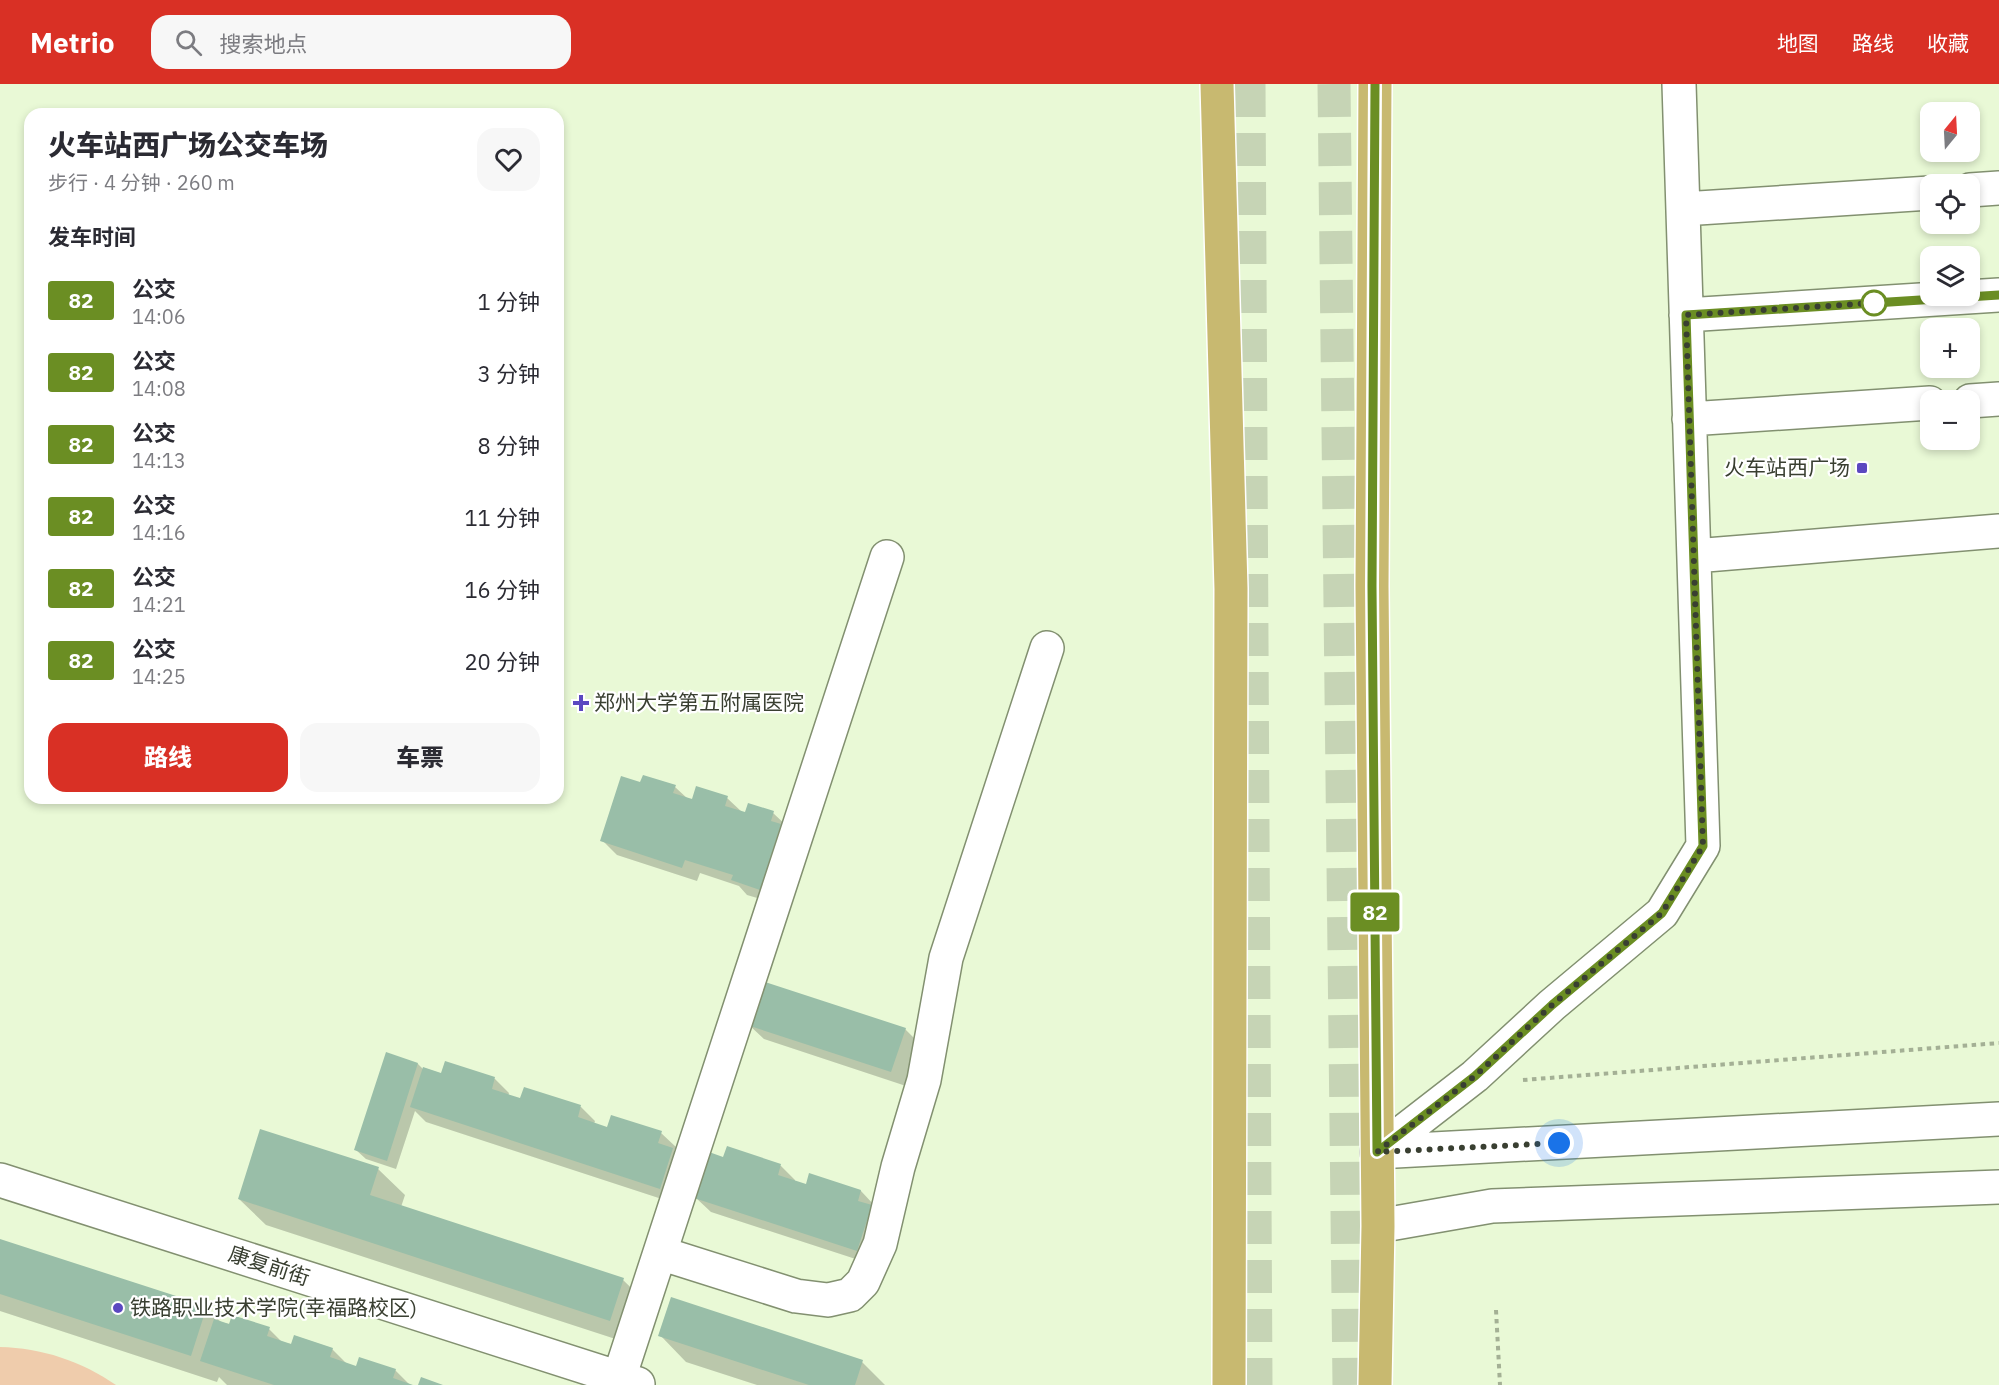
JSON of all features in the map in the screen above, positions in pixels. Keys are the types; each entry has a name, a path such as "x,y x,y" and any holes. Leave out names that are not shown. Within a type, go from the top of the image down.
{"main road":[{"path":"1217,84 1231,589 1229,1385"},
{"path":"1375,84 1372,586 1378,1226 1375,1385"}],"street":[{"path":"1377,1152 1475,1076 1552,1005 1662,913 1703,846 1678,84"},
{"path":"1980,189 1999,188"},
{"path":"1683,209 1920,194"},
{"path":"1686,315 1999,295"},
{"path":"1980,400 1999,399"},
{"path":"1689,419 1920,404"},
{"path":"1694,556 1999,531"},
{"path":"630,1382 660,1253 888,557"},
{"path":"660,1253 796,1296 813,1299 828,1300 850,1295 863,1282 880,1244 898,1167 924,1080 946,958 1047,648"},
{"path":"1377,1152 1999,1119"},
{"name":"康复前街","path":"0,1180 630,1382"},
{"path":"1378,1226 1492,1206 1999,1187"}],"path":[{"path":"1522,1080 1999,1042"},
{"path":"1496,1310 1500,1385"}],"shaded area":[{"path":"0,1347 31,1350 61,1357 89,1369 116,1385 0,1385"}],"building":[{"path":"643,775 676,785 673,793 692,799 696,786 728,796 725,806 745,812 748,803 774,811 771,821 781,824 760,890 731,880 733,875 685,860 682,868 600,841 621,776 640,782"},
{"path":"762,981 906,1028 891,1072 747,1025"},
{"path":"386,1052 418,1063 387,1161 354,1150"},
{"path":"445,1061 495,1077 492,1089 520,1098 524,1087 581,1105 578,1117 607,1127 611,1115 662,1131 658,1143 673,1148 660,1189 410,1107 423,1067 441,1073"},
{"path":"260,1129 379,1167 370,1195 624,1278 610,1321 238,1199"},
{"path":"727,1146 781,1164 778,1175 806,1184 809,1173 861,1190 858,1201 872,1205 857,1251 694,1198 709,1152 723,1157"},
{"path":"0,1239 207,1306 191,1356 0,1294"},
{"path":"671,1297 863,1360 855,1385 809,1385 658,1336"},
{"path":"232,1315 270,1327 267,1336 291,1344 294,1335 333,1348 330,1357 356,1366 359,1357 396,1369 393,1378 413,1385 274,1385 200,1361 214,1319 229,1324"},
{"path":"421,1377 443,1385 418,1385"}],"tunnel":[{"path":"1249,84 1256,1385"},
{"path":"1334,84 1349,1385"}],"bus line":[{"name":"82","path":"1375,84 1372,586 1377,1152 1475,1076 1552,1005 1662,913 1703,846 1686,315 1999,295"}],"place":[{"name":"火车站西广场","path":"1862,468"},
{"name":"郑州大学第五附属医院","path":"581,703"},
{"name":"铁路职业技术学院(幸福路校区)","path":"118,1308"}],"route":[{"path":"1559,1143 1377,1152 1475,1076 1552,1005 1662,913 1703,846 1686,315 1874,303"}]}
